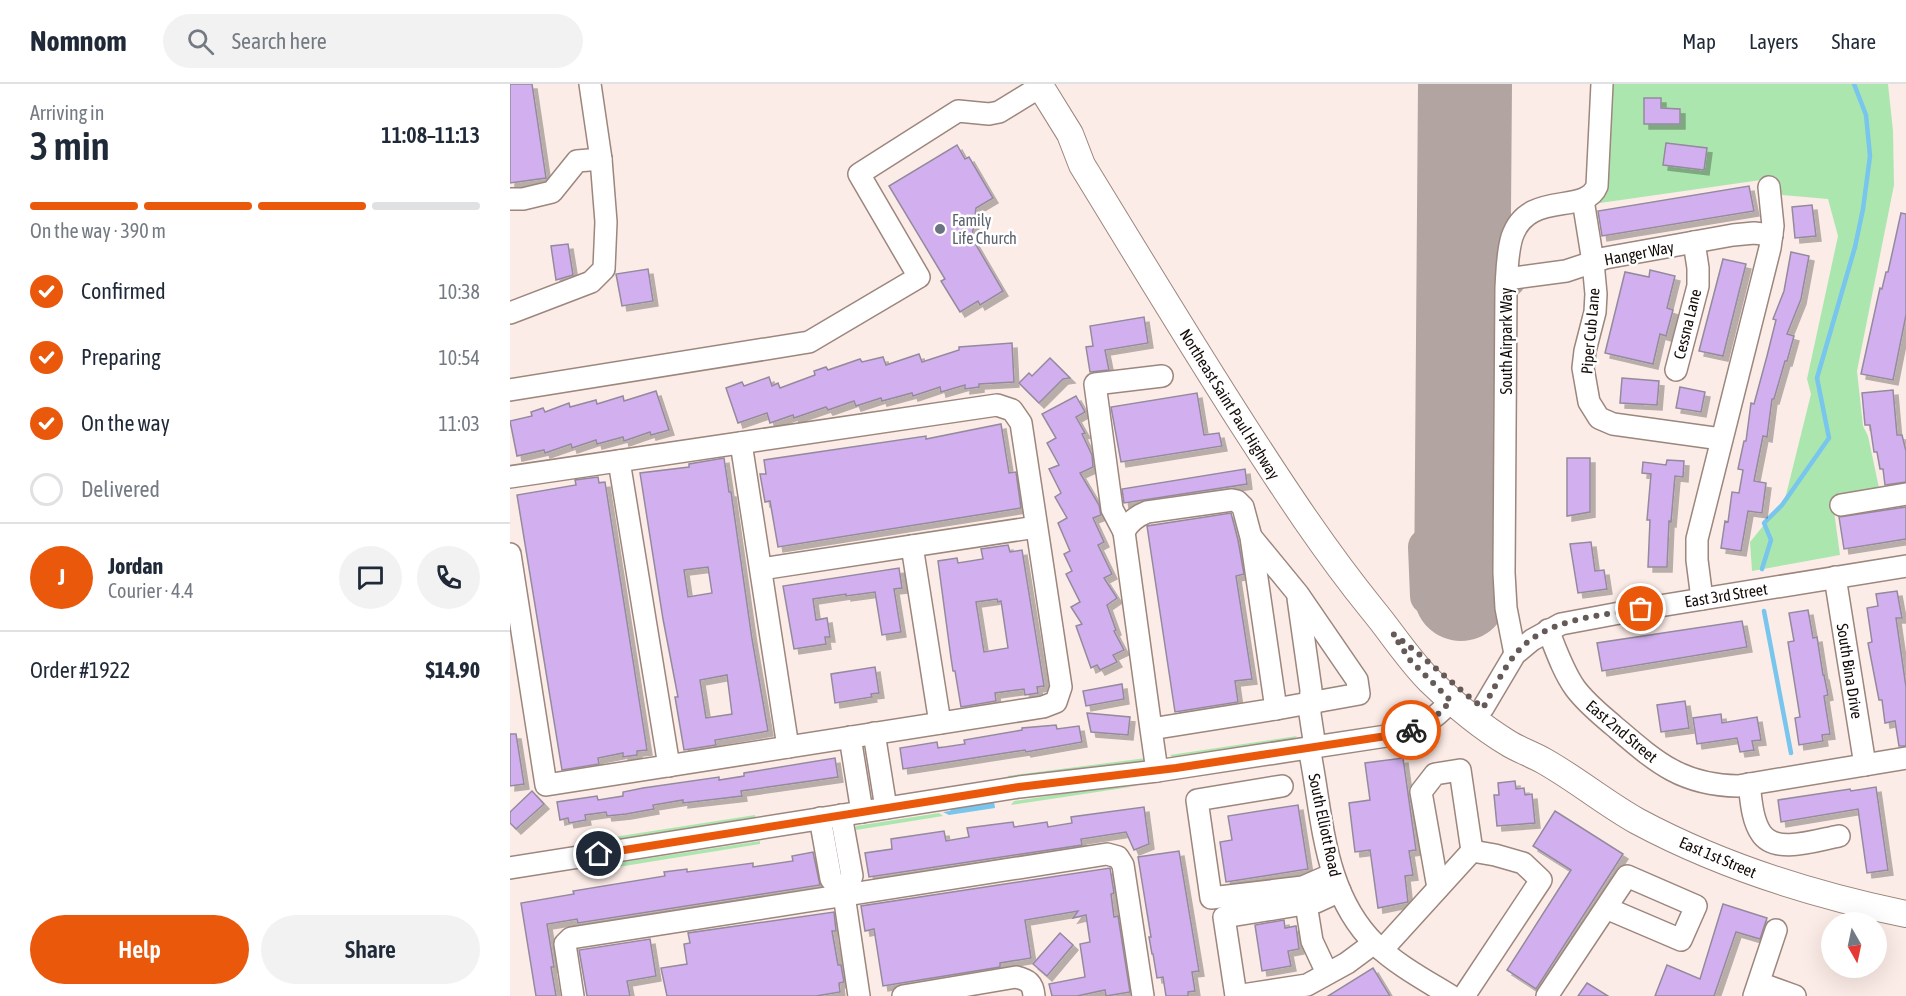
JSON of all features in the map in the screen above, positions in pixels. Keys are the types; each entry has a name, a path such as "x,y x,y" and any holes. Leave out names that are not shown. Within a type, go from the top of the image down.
{"main road":[{"name":"Northeast Saint Paul Highway","path":"1031,87 1070,134 1082,165 1279,481 1319,539 1393,634"},
{"name":"East 1st Street","path":"1393,634 1410,660 1451,701 1508,743 1545,762 1637,820 1690,846 1762,875 1812,892 1906,914"},
{"name":"East 1st Street","path":"1393,634 1418,652 1460,690 1516,734 1545,762"}],"street":[{"path":"510,313 591,282 604,269 606,222 601,159 590,84"},
{"path":"1583,200 1594,194 1597,186 1602,84"},
{"path":"510,390 809,342 920,277 859,174 958,111 989,114 999,112 1031,87"},
{"path":"510,199 523,199 552,192 577,161 601,159"},
{"path":"1702,599 1697,539 1772,236 1773,213 1769,187"},
{"name":"Piper Cub Lane","path":"1583,200 1593,262 1595,312 1583,368 1589,402 1599,418 1613,424 1721,438"},
{"name":"South Airpark Way","path":"1515,654 1506,608 1504,573 1507,279 1512,236 1523,218 1541,207 1583,200"},
{"name":"Hanger Way","path":"1507,279 1566,271 1605,258 1694,242 1754,233 1772,236"},
{"name":"Cessna Lane","path":"1676,370 1698,285 1694,242"},
{"path":"1157,771 1124,532 1112,509 1095,384 1162,376"},
{"path":"510,477 998,405 1012,410 1021,423 1061,687 1056,702 1043,707 546,785 510,554"},
{"path":"741,443 788,747"},
{"path":"619,461 669,766"},
{"path":"1841,505 1906,494"},
{"path":"1124,532 1135,517 1147,512 1232,500 1237,501 1243,507 1251,537 1276,709"},
{"path":"761,569 1036,527"},
{"path":"1151,729 1359,694 1357,680 1298,594 1251,537"},
{"path":"912,546 940,723"},
{"name":"East 3rd Street","path":"1548,630 1577,620 1906,566"},
{"name":"South Bina Drive","path":"1835,577 1865,765"},
{"name":"South Elliott Road","path":"1298,594 1311,690 1312,747 1325,844 1336,883 1351,912 1378,946 1401,965 1450,996"},
{"path":"1483,708 1515,654 1548,630"},
{"name":"East 2nd Street","path":"1548,630 1568,678 1586,702 1655,761 1686,778 1714,785 1749,784 1906,758"},
{"path":"510,868 1019,787 1213,763 1412,730 1430,722 1451,701"},
{"path":"874,734 886,808"},
{"path":"850,737 831,879 844,895 859,996"},
{"path":"1213,763 1217,796"},
{"path":"1438,888 1421,792 1435,774 1460,770 1472,851"},
{"path":"1749,784 1755,819 1760,833 1775,845 1785,846 1839,837"},
{"path":"1282,786 1197,800 1211,898 1336,883"},
{"path":"1336,883 1316,902 1224,917 1236,996 1307,985 1378,946 1438,888 1472,851"},
{"path":"1464,996 1541,879 1522,863 1472,851"},
{"path":"573,996 565,944 571,938 1107,854 1118,857 1123,865 1143,996"},
{"path":"1306,904 1312,940 1327,973"},
{"path":"1547,996 1606,908"},
{"path":"1776,930 1757,989 1795,996"},
{"path":"903,996 1016,977 1026,979 1033,986 1034,996"}],"green space":[{"path":"1593,84 1888,84 1893,131 1894,185 1857,371 1863,426 1868,436 1882,502 1834,511 1840,555 1752,571 1750,542 1785,499 1811,394 1807,379 1838,236 1828,199 1782,195 1761,180 1593,204"},
{"path":"1297,736 1294,739 1174,758 1170,755"},
{"path":"1146,758 1139,763 1090,767 1011,779 1007,776"},
{"path":"1137,786 1011,805 1014,801 1088,790"},
{"path":"939,813 943,816 856,830 856,826"},
{"path":"755,815 756,818 614,841 614,837"},
{"path":"760,841 760,844 618,867 618,863"}],"water":[{"path":"994,801 995,808 949,815 943,812 950,811 953,807"}],"building":[{"path":"510,84 532,84 546,178 510,183"},
{"path":"1644,98 1661,98 1661,108 1680,109 1680,124 1644,124"},
{"path":"1666,143 1707,148 1704,170 1663,165"},
{"name":"Family Life Church","path":"957,145 965,159 969,157 993,198 976,208 972,238 1003,291 980,305 978,301 960,312 941,281 945,279 889,186"},
{"path":"1749,186 1754,211 1602,236 1598,211"},
{"path":"1812,205 1816,236 1795,238 1792,207"},
{"path":"1901,213 1906,214 1906,315 1893,380 1861,374 1880,288 1882,289 1886,272 1888,272"},
{"path":"568,244 573,275 556,280 551,246"},
{"path":"1791,252 1809,256 1801,299 1787,334 1794,336 1774,399 1772,399 1767,437 1763,436 1754,481 1766,483 1762,513 1748,511 1741,551 1721,548 1725,521 1728,522 1732,492 1739,493 1743,470 1738,469 1744,441 1746,441 1751,403 1754,404 1767,356 1776,320 1773,319 1784,291"},
{"path":"1723,259 1746,264 1723,356 1699,351"},
{"path":"648,269 653,301 622,306 616,274"},
{"path":"1650,270 1675,276 1667,308 1673,310 1666,336 1660,334 1653,364 1605,353 1625,272 1649,277"},
{"path":"1144,317 1148,343 1105,350 1109,370 1090,372 1086,347 1093,346 1090,326"},
{"path":"1012,343 1014,382 979,384 979,387 965,389 965,385 941,392 940,387 913,396 912,393 882,401 881,398 856,406 854,401 828,410 826,407 770,423 767,413 738,423 726,388 742,382 744,386 769,377 772,386 778,383 780,388 815,375 814,371 826,367 828,370 860,359 862,362 883,357 886,365 919,354 922,362 959,350 959,347"},
{"path":"1050,358 1070,378 1063,379 1039,403 1019,383 1029,373 1032,376"},
{"path":"1622,378 1659,381 1657,405 1620,403"},
{"path":"1680,387 1705,392 1701,412 1676,408"},
{"path":"1893,390 1897,435 1902,435 1906,451 1906,482 1885,485 1883,469 1880,469 1877,452 1874,452 1870,425 1865,425 1862,393"},
{"path":"656,391 669,430 651,435 650,432 624,441 623,437 597,444 596,440 572,448 571,444 545,453 544,450 517,456 510,421 532,416 531,412 543,408 545,412 569,403 570,407 596,400 597,404 623,396 624,401"},
{"path":"1197,393 1204,435 1219,433 1222,446 1121,462 1111,407"},
{"path":"1076,396 1085,412 1076,417 1085,433 1082,434 1092,455 1093,467 1080,473 1099,505 1101,515 1093,518 1104,542 1098,545 1112,574 1104,578 1117,598 1107,605 1116,630 1114,631 1124,650 1113,655 1117,662 1100,670 1097,665 1091,668 1076,626 1082,624 1071,607 1080,602 1066,574 1072,571 1064,554 1070,551 1058,523 1067,518 1055,497 1061,493 1049,469 1059,465 1047,443 1056,438 1042,414"},
{"path":"1001,424 1009,473 1016,472 1021,508 778,547 770,501 765,502 760,474 766,474 764,460 926,436 926,439"},
{"path":"724,458 768,731 715,740 716,745 684,750 675,697 678,697 640,473 689,467 689,464","holes":["708,567 712,593 688,597 684,570","727,675 732,714 706,718 700,680"]},
{"path":"1567,458 1590,458 1590,512 1567,516"},
{"path":"1667,460 1684,461 1683,477 1675,476 1671,522 1669,521 1667,567 1648,567 1650,520 1647,520 1651,474 1642,473 1643,462 1666,465"},
{"path":"1245,469 1247,484 1124,503 1122,489"},
{"path":"598,477 599,483 605,482 647,750 637,751 637,755 623,757 623,753 598,758 599,764 562,770 517,495 576,485 575,480"},
{"path":"1906,507 1906,539 1844,549 1839,517"},
{"path":"1231,513 1244,574 1236,576 1252,679 1235,681 1238,702 1175,712 1147,526"},
{"path":"1591,542 1595,571 1604,570 1607,589 1578,593 1570,544"},
{"path":"1008,545 1010,552 1022,550 1044,686 1037,687 1038,693 1025,695 1024,689 995,693 996,701 961,707 955,671 953,671 938,561 957,558 958,563 983,559 981,549","holes":["997,599 998,602 1001,601 1008,648 984,652 976,602"]},
{"path":"899,568 902,588 894,589 901,632 882,635 875,592 813,599 816,620 827,618 830,637 825,637 826,644 794,649 783,586"},
{"path":"1897,591 1902,618 1896,618 1906,687 1906,746 1899,746 1895,721 1885,723 1882,700 1879,700 1868,643 1872,642 1867,608 1878,606 1876,594"},
{"path":"1808,610 1813,638 1817,637 1828,695 1824,696 1830,734 1822,735 1823,741 1799,745 1795,718 1800,717 1788,642 1794,641 1789,613"},
{"path":"1742,621 1747,647 1602,671 1597,643"},
{"path":"875,667 879,693 871,694 872,697 835,703 831,674"},
{"path":"1122,684 1124,699 1086,706 1083,691"},
{"path":"1685,701 1689,728 1661,732 1657,705"},
{"path":"1087,713 1130,717 1128,735 1091,732"},
{"path":"1721,714 1722,723 1757,717 1761,740 1752,741 1754,750 1740,752 1737,738 1697,744 1693,718"},
{"path":"1056,725 1057,729 1079,726 1082,742 903,769 900,748 937,742 938,748 965,744 964,740 1022,730 1022,728"},
{"path":"510,734 516,734 524,784 510,786"},
{"path":"835,758 838,777 741,791 742,796 683,803 683,800 653,805 654,809 626,814 607,816 606,812 585,815 586,820 569,823 568,818 560,820 557,802 597,796 598,800 623,796 623,792 643,788 719,777 719,780 744,776 744,773"},
{"path":"1403,758 1416,850 1409,851 1413,875 1405,876 1408,902 1378,908 1370,850 1355,852 1349,803 1370,800 1365,763"},
{"path":"1515,781 1516,789 1524,788 1525,795 1532,794 1535,823 1497,826 1494,795 1499,795 1498,783"},
{"path":"1876,787 1888,870 1867,873 1858,809 1781,822 1778,800"},
{"path":"532,791 544,804 516,829 510,823 510,812"},
{"path":"1298,805 1308,869 1226,882 1220,842 1232,840 1228,816"},
{"path":"1144,807 1149,844 1134,850 1126,832 1081,839 1082,845 869,877 865,853 892,849 891,839 944,831 946,841 969,837 967,828 1013,822 1014,827 1047,822 1048,827 1072,823 1071,817"},
{"path":"1555,811 1623,854 1536,989 1507,970 1571,870 1533,846"},
{"path":"1179,851 1199,971 1192,972 1195,991 1188,992 1188,996 1166,996 1163,977 1157,978 1152,954 1138,857"},
{"path":"813,852 820,885 578,923 577,919 547,924 556,996 536,996 521,903 574,894 573,891 665,876 664,872 687,869 687,872 753,863 753,867 793,861 792,856"},
{"path":"1110,868 1114,893 1111,894 1114,917 1118,916 1130,992 1106,996 1105,990 1077,996 1052,996 1049,984 1085,977 1080,944 1090,942 1086,915 1073,918 1078,911 1025,920 1031,958 1000,963 1000,967 883,986 874,929 865,931 861,906"},
{"path":"1723,904 1767,918 1760,939 1736,932 1714,996 1655,996 1667,965 1700,979"},
{"path":"834,912 836,931 832,931 838,965 841,965 844,982 839,983 840,992 816,996 667,996 661,968 687,964 684,944 690,943 688,933"},
{"path":"1284,920 1285,928 1296,926 1299,949 1288,951 1291,966 1262,971 1255,925"},
{"path":"1060,933 1073,945 1047,976 1033,964"},
{"path":"650,939 656,976 627,981 630,996 587,996 579,950"},
{"path":"1373,968 1390,996 1328,996"},
{"path":"1587,983 1608,996 1578,996"}],"waterway":[{"path":"1762,569 1771,540 1764,523 1782,505 1829,438 1817,378 1855,247 1870,156 1866,115 1854,84"},
{"path":"1764,611 1791,753"}],"taxiway":[{"path":"1463,281 1507,279"},
{"path":"1461,524 1438,537 1427,547 1429,596 1435,601 1450,601 1461,594"}],"runway":[{"path":"1461,594 1465,84"}],"way so far":[{"path":"1411,730 1430,722 1451,701 1410,660 1393,634 1418,652 1483,708 1515,654 1532,640 1561,624 1641,609"}],"place":[{"name":"Family Life Church","path":"940,229"}],"route":[{"path":"599,854 1019,787 1213,763 1393,735 1411,730"}]}
